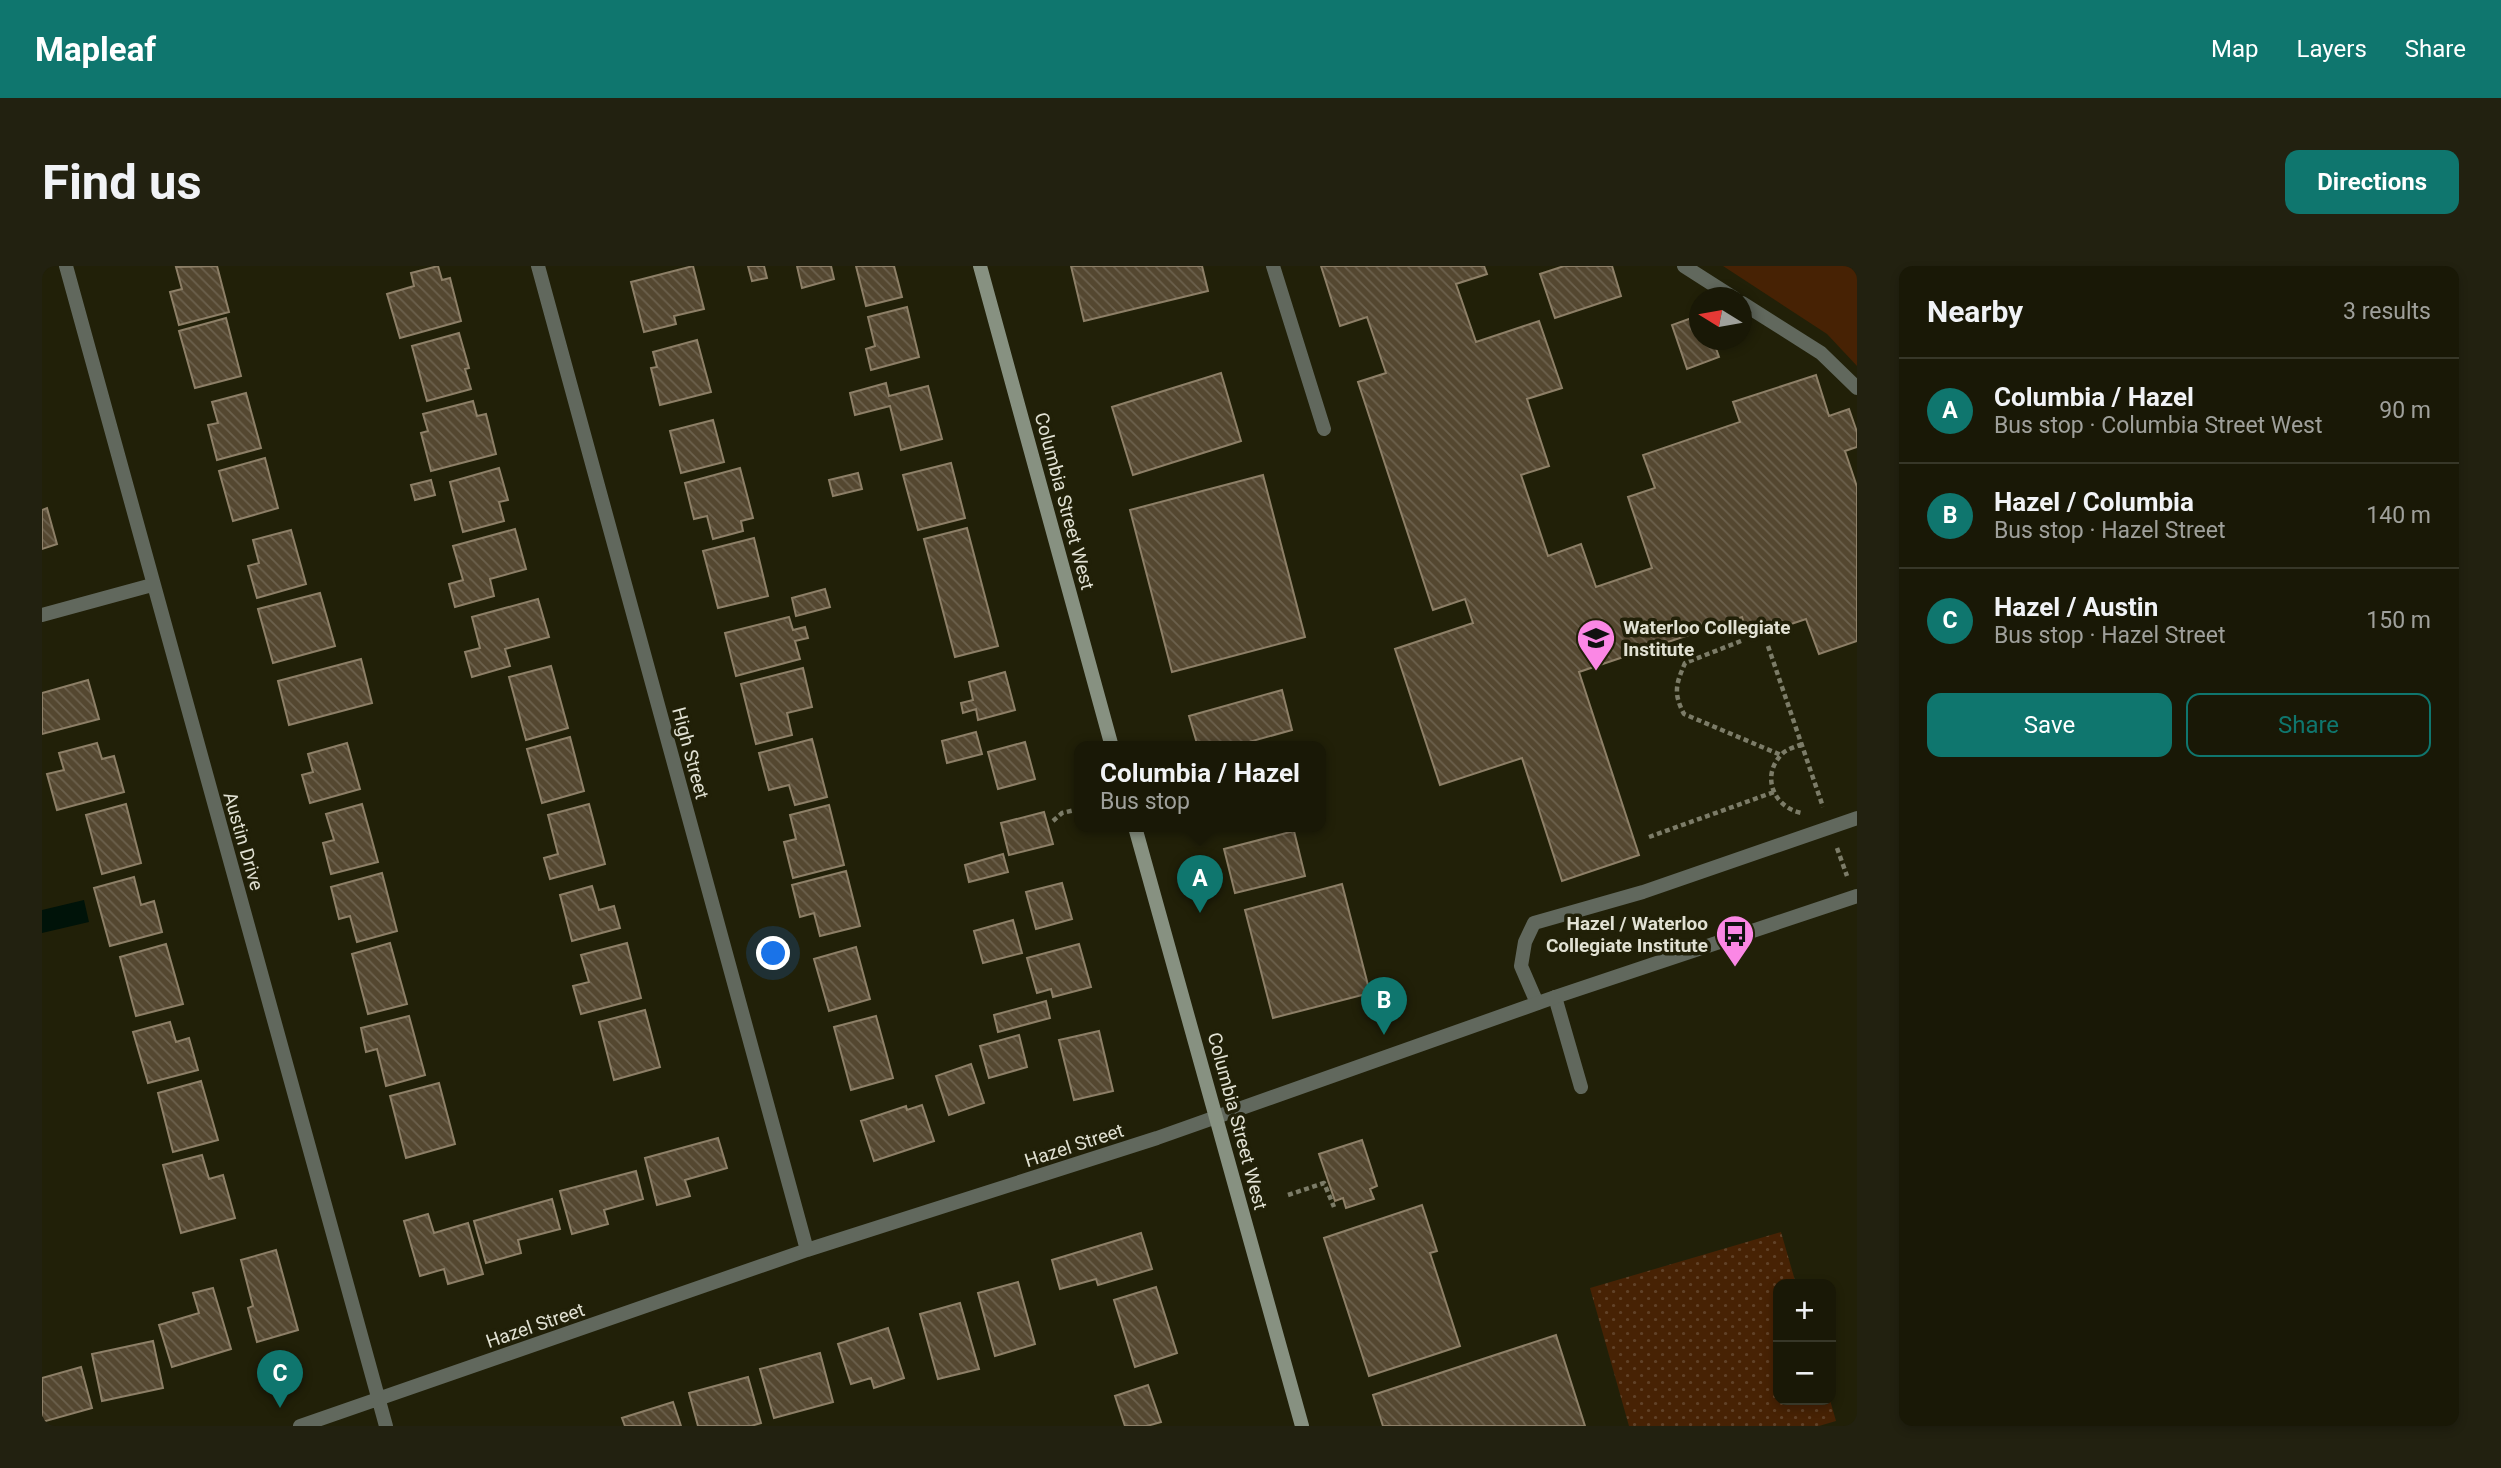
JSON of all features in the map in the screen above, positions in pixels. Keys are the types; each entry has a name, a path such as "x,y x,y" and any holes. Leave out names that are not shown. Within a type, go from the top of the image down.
{"main road":[{"name":"Columbia Street West","path":"981,266 1110,741"},
{"name":"Columbia Street West","path":"1136,832 1302,1426"}],"street":[{"name":"Austin Drive","path":"66,266 386,1426"},
{"name":"High Street","path":"538,266 807,1250"},
{"path":"1273,266 1324,429"},
{"path":"1684,266 1717,287"},
{"path":"1752,310 1821,353 1857,388"},
{"path":"42,615 152,585"},
{"path":"1537,1003 1521,966 1525,942 1534,923 1643,892 1857,818"},
{"name":"Hazel Street","path":"300,1426 807,1250 1142,1143 1853,890"},
{"path":"1555,996 1581,1087"}],"path":[{"path":"1741,641 1685,663 1678,679 1676,698 1684,713 1781,755"},
{"path":"1768,646 1853,890"},
{"path":"1802,744 1781,755 1773,768 1771,779 1774,792 1782,805 1788,810 1806,814"},
{"path":"1649,837 1774,792"},
{"path":"1814,810 1823,807"},
{"path":"1053,821 1062,813 1074,810"},
{"path":"1288,1195 1324,1183 1334,1207"}],"shaded area":[{"path":"1723,266 1857,266 1857,366 1827,334"},
{"path":"84,900 89,922 42,933 42,910"},
{"path":"1781,1232 1795,1279 1773,1279 1773,1405 1831,1405 1836,1421 1819,1426 1629,1426 1590,1288"}],"building":[{"path":"217,266 229,312 179,325 170,292 182,289 176,267"},
{"path":"438,266 442,280 450,278 461,321 400,338 387,294 414,286 411,273"},
{"path":"693,266 704,309 674,316 676,324 644,332 631,282"},
{"path":"748,266 764,266 767,278 752,281"},
{"path":"797,266 831,266 834,279 802,288"},
{"path":"856,266 894,266 902,297 866,306"},
{"path":"1071,266 1202,266 1208,291 1084,321"},
{"name":"Waterloo Collegiate Institute","path":"1321,266 1484,266 1487,274 1456,284 1476,342 1539,321 1562,388 1527,399 1549,466 1521,475 1548,556 1581,544 1596,587 1652,568 1628,497 1655,488 1643,455 1740,422 1733,402 1816,375 1829,416 1849,409 1857,432 1857,447 1845,451 1857,487 1857,641 1819,654 1806,619 1749,638 1742,617 1579,672 1639,855 1562,881 1522,758 1440,785 1395,649 1473,623 1465,599 1433,610 1358,382 1386,373 1367,317 1340,326"},
{"path":"1564,266 1612,266 1621,296 1555,318 1540,274"},
{"path":"907,307 919,357 871,370 866,349 875,346 868,317"},
{"path":"226,318 241,376 195,388 179,331"},
{"path":"1689,319 1689,350 1717,350 1719,357 1687,369 1672,325"},
{"path":"459,333 469,368 465,369 471,389 427,401 412,346"},
{"path":"697,340 711,392 660,405 651,368 657,367 653,352"},
{"path":"1221,373 1241,441 1133,475 1112,407"},
{"path":"886,383 889,396 928,386 942,439 901,450 890,406 855,415 850,393"},
{"path":"246,393 261,448 217,460 208,425 218,423 212,402"},
{"path":"473,401 477,416 486,414 496,454 431,471 421,433 428,431 423,414"},
{"path":"713,420 724,462 681,473 670,431"},
{"path":"265,458 278,508 233,521 219,471"},
{"path":"951,463 965,518 918,530 903,475"},
{"path":"499,468 508,500 499,502 504,521 463,532 450,482"},
{"path":"740,468 753,518 741,521 743,531 713,539 707,516 694,519 685,483"},
{"path":"858,473 862,489 833,496 829,480"},
{"path":"1263,475 1305,637 1172,672 1130,510"},
{"path":"431,480 435,495 415,500 411,485"},
{"path":"47,508 57,544 42,549 42,510"},
{"path":"967,528 998,646 955,657 924,539"},
{"path":"515,529 526,569 490,579 494,596 455,607 449,584 463,580 453,546"},
{"path":"291,530 306,584 257,598 248,566 259,563 253,540"},
{"path":"754,538 768,596 718,608 703,551"},
{"path":"825,589 830,607 796,616 792,598"},
{"path":"320,593 335,646 273,663 258,609"},
{"path":"538,599 549,637 505,649 510,666 472,677 465,652 480,648 472,617"},
{"path":"789,617 793,630 805,627 808,638 795,641 800,659 736,676 725,633"},
{"path":"361,659 372,703 289,725 278,681"},
{"path":"551,666 568,728 526,740 509,677"},
{"path":"803,668 812,707 787,713 792,735 756,744 741,684"},
{"path":"1005,672 1015,710 978,720 976,709 963,713 961,703 973,700 969,682"},
{"path":"88,680 99,719 42,734 42,693"},
{"path":"1282,690 1292,730 1253,741 1196,741 1189,716"},
{"path":"976,732 982,754 947,763 942,741"},
{"path":"570,737 584,791 542,803 527,749"},
{"path":"812,739 827,797 795,805 789,785 769,790 759,753"},
{"path":"1025,742 1035,779 998,789 988,752"},
{"path":"97,743 102,759 114,756 124,792 57,810 47,774 64,770 59,753"},
{"path":"347,743 360,789 310,803 302,775 313,772 308,754"},
{"path":"126,804 141,863 102,874 86,815"},
{"path":"362,804 378,862 331,874 323,843 334,840 326,814"},
{"path":"589,804 605,864 550,879 544,858 558,854 548,815"},
{"path":"829,805 844,865 793,878 784,842 796,839 790,815"},
{"path":"1044,812 1053,844 1009,855 1001,823"},
{"path":"1294,832 1305,876 1235,893 1224,849"},
{"path":"1003,854 1008,872 969,882 965,865"},
{"path":"846,871 860,926 820,936 814,913 800,917 792,885"},
{"path":"382,873 397,931 357,942 350,916 339,919 331,887"},
{"path":"134,877 141,905 154,901 162,932 110,946 94,888"},
{"path":"1062,883 1072,919 1036,929 1026,892"},
{"path":"1342,884 1370,993 1273,1018 1245,910"},
{"path":"592,886 599,910 614,906 620,928 572,941 560,895"},
{"path":"1013,920 1022,953 983,963 974,931"},
{"path":"390,943 407,1004 368,1014 352,954"},
{"path":"627,943 641,998 581,1014 573,986 589,982 581,955"},
{"path":"166,944 183,1004 136,1016 120,957"},
{"path":"1079,944 1091,987 1053,997 1051,989 1037,993 1027,958"},
{"path":"856,947 870,999 829,1011 814,959"},
{"path":"1046,1001 1050,1018 998,1032 994,1015"},
{"path":"645,1010 660,1067 614,1080 599,1022"},
{"path":"409,1016 425,1075 386,1086 377,1049 366,1052 361,1028"},
{"path":"876,1016 893,1078 851,1090 834,1027"},
{"path":"170,1022 176,1042 189,1038 198,1070 148,1083 133,1032"},
{"path":"1099,1031 1113,1091 1074,1100 1059,1040"},
{"path":"1019,1035 1027,1067 989,1078 980,1046"},
{"path":"971,1064 984,1103 949,1115 936,1076"},
{"path":"201,1081 218,1140 173,1152 158,1093"},
{"path":"439,1083 455,1144 406,1158 390,1096"},
{"path":"922,1105 934,1141 874,1161 861,1121 906,1106 907,1110"},
{"path":"718,1138 727,1168 685,1180 690,1196 657,1205 645,1158"},
{"path":"1362,1140 1377,1186 1370,1189 1374,1199 1346,1208 1343,1198 1335,1201 1319,1154"},
{"path":"202,1155 209,1179 223,1175 235,1218 181,1233 163,1165"},
{"path":"636,1171 643,1199 604,1210 608,1224 572,1234 560,1191"},
{"path":"552,1199 560,1229 518,1240 521,1253 486,1263 474,1221"},
{"path":"1422,1205 1437,1251 1430,1253 1460,1346 1369,1376 1324,1238"},
{"path":"428,1214 434,1233 468,1223 483,1274 448,1284 444,1269 420,1276 404,1221"},
{"path":"1141,1233 1152,1269 1098,1285 1096,1279 1060,1289 1052,1260"},
{"path":"276,1250 298,1330 257,1342 248,1308 253,1306 241,1260"},
{"path":"1018,1282 1035,1344 995,1356 978,1293"},
{"path":"1156,1287 1177,1353 1135,1367 1114,1300"},
{"path":"213,1288 231,1349 172,1367 159,1325 199,1313 193,1293"},
{"path":"960,1303 979,1369 938,1379 920,1314"},
{"path":"888,1328 904,1378 874,1388 871,1378 851,1384 838,1344"},
{"path":"1556,1335 1585,1426 1383,1426 1373,1395"},
{"path":"153,1341 163,1388 102,1401 92,1354"},
{"path":"820,1353 833,1402 774,1418 760,1369"},
{"path":"81,1367 92,1408 42,1422 42,1378"},
{"path":"748,1377 761,1423 751,1426 698,1426 689,1393"},
{"path":"1148,1385 1161,1422 1147,1426 1125,1426 1115,1396"},
{"path":"673,1402 681,1426 625,1426 622,1418"}],"place":[{"name":"Waterloo Collegiate Institute","path":"1596,672"},
{"name":"Columbia / Hazel","path":"1200,913"},
{"name":"Hazel / Waterloo Collegiate Institute","path":"1735,968"},
{"name":"Hazel / Columbia","path":"1384,1035"},
{"name":"Hazel / Austin","path":"280,1408"}]}
